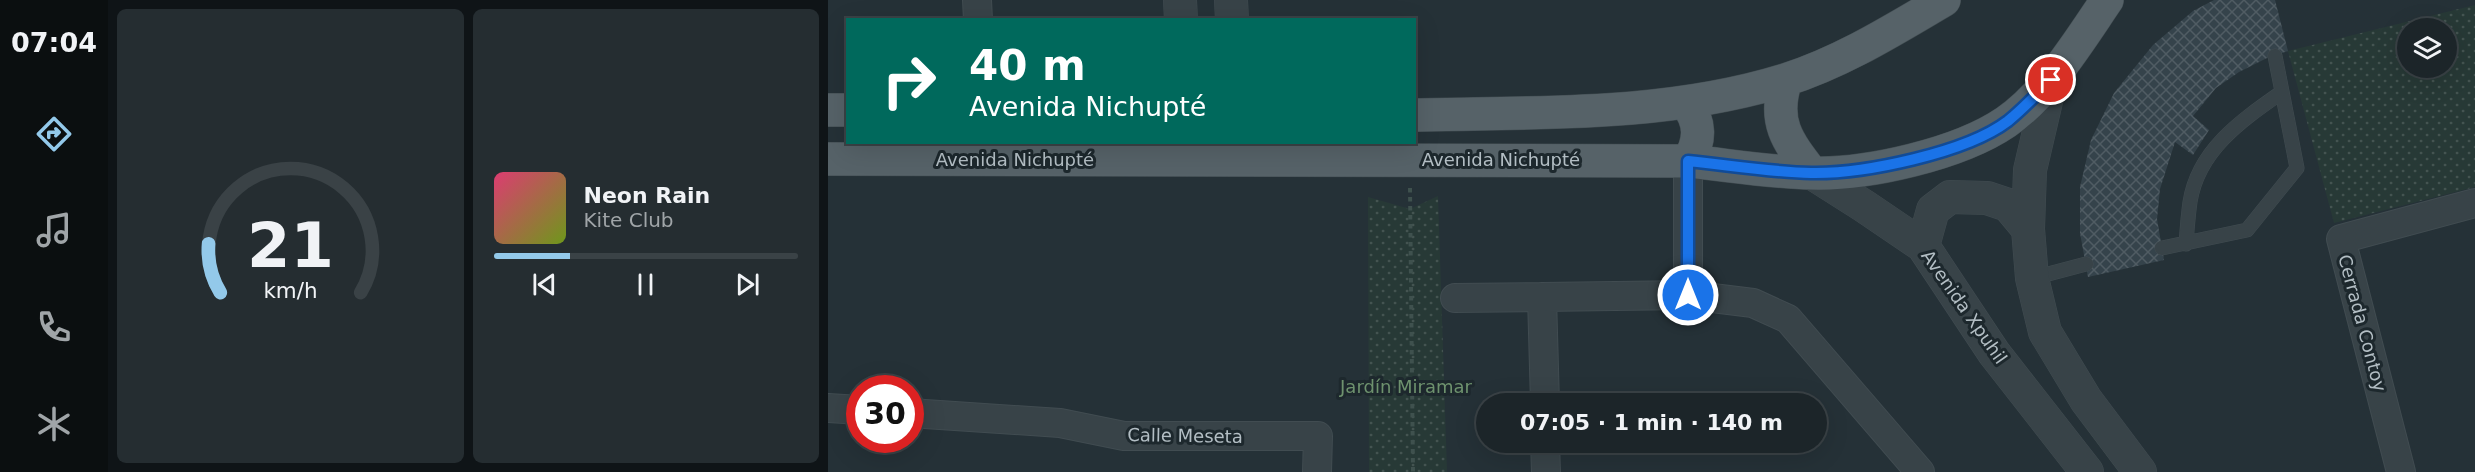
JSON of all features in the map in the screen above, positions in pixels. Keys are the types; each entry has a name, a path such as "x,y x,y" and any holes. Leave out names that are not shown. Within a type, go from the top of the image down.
{"main road":[{"path":"1416,116 1628,110 1686,103 1786,80 1827,64 1871,43 1944,0"},
{"name":"Avenida Nichupté","path":"828,159 1688,161 1812,173 1876,168 1938,152 1969,141 2007,122 2051,80 2107,0"},
{"path":"1786,80 1779,110 1781,125 1787,140 1812,173"},
{"path":"1686,103 1692,111 1698,129 1698,140 1688,161"},
{"path":"828,110 846,110"}],"street":[{"path":"977,0 978,18"},
{"path":"1180,0 1181,18"},
{"path":"1231,0 1232,18"},
{"path":"2051,80 2030,170 2028,229 2032,278 2046,332 2086,400 2140,472"},
{"path":"1688,161 1688,295"},
{"name":"Avenida Xpuhil","path":"1812,173 1923,246 1994,353 2051,423 2087,472"},
{"path":"1923,246 1933,210 1950,197 1988,198 2008,206 2028,229"},
{"name":"Cerrada Contoy","path":"2401,472 2341,239 2475,203"},
{"path":"1455,298 1688,295 1753,303 1788,319 1920,472"},
{"path":"1542,297 1545,393"},
{"path":"828,408 846,409"},
{"name":"Calle Meseta","path":"924,414 1060,423 1124,436 1318,436 1317,472"},
{"path":"1545,453 1546,472"}],"lane":[{"path":"2162,248 2247,230 2297,168 2275,56"},
{"path":"2186,244 2190,200 2200,171 2216,146 2234,127 2282,92"},
{"path":"2032,278 2086,264"}],"path":[{"path":"1410,160 1413,472"}],"green space":[{"path":"2475,5 2475,187 2334,223 2288,51 2397,24 2397,78 2457,78 2457,18 2422,18"},
{"name":"Jardín Miramar","path":"1438,196 1447,472 1369,472 1368,197 1410,209"}],"building":[{"path":"2214,0 2275,0 2288,51 2267,58 2239,72 2216,88 2193,116 2209,130 2193,155 2175,142 2160,189 2157,219 2164,260 2088,277 2080,233 2080,187 2091,140 2114,93 2153,45 2193,11"}],"route":[{"path":"1688,295 1688,161 1812,173 1876,168 1938,152 1969,141 2007,122 2051,80"}]}
